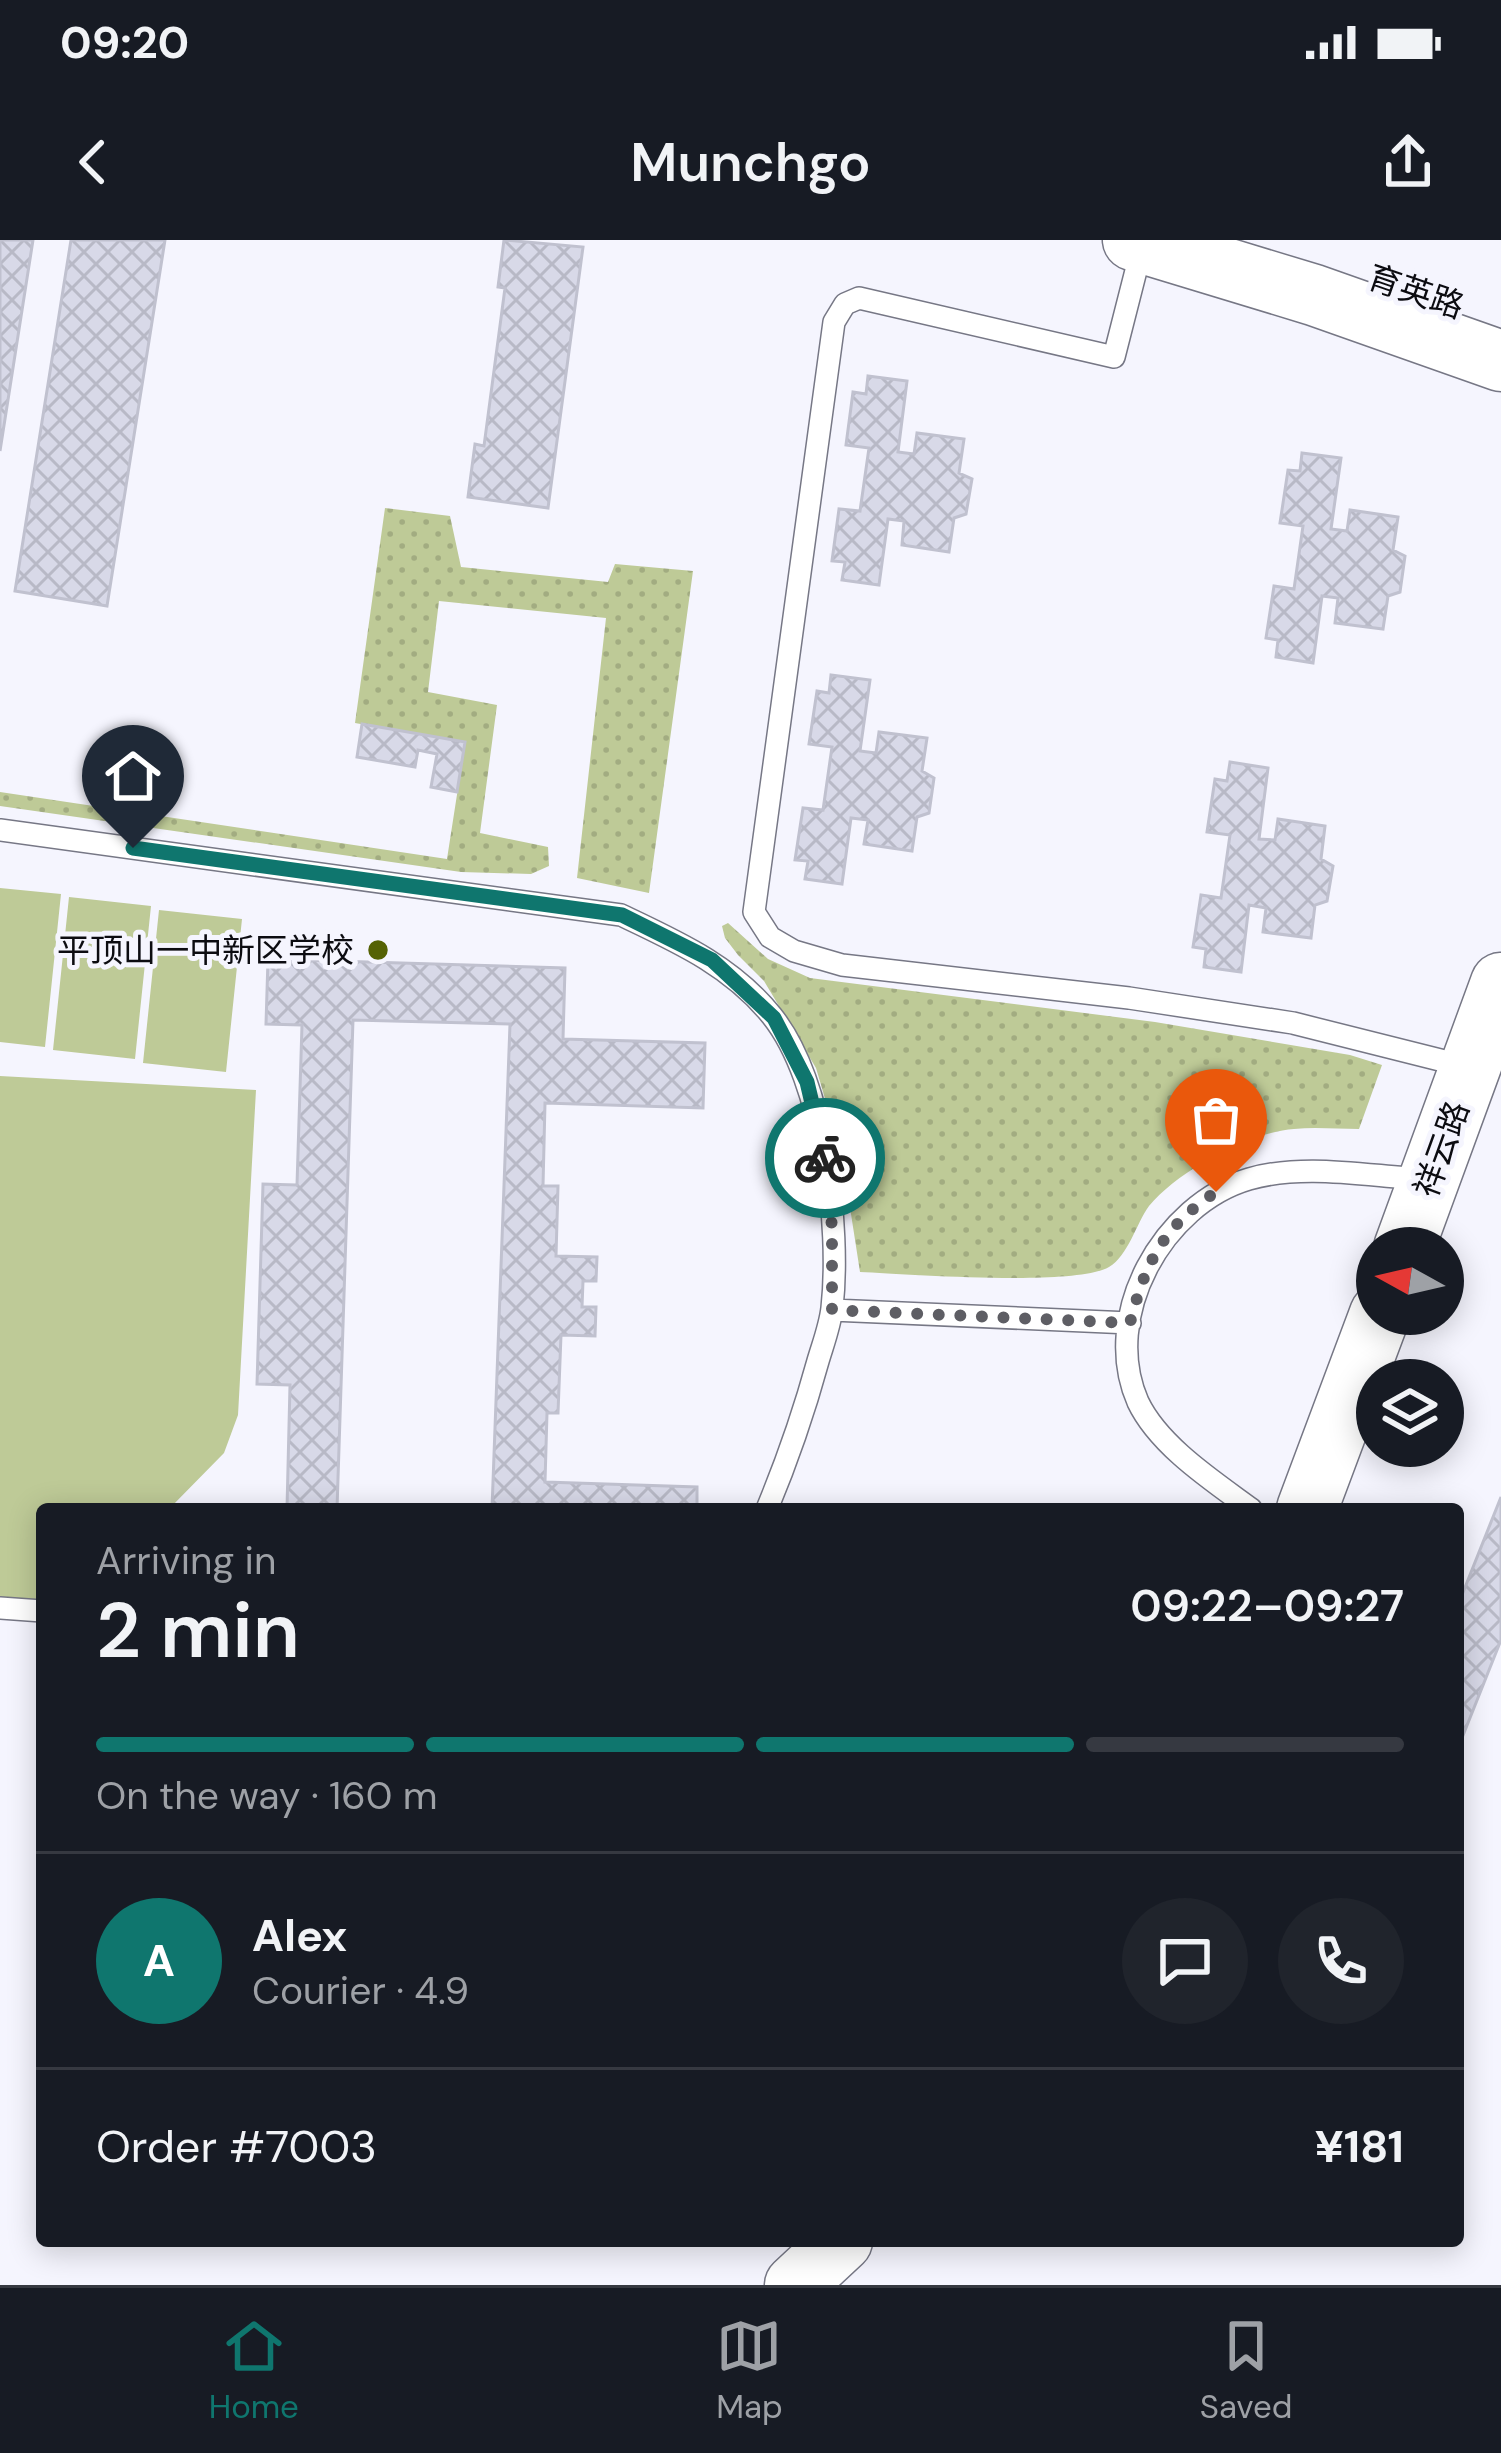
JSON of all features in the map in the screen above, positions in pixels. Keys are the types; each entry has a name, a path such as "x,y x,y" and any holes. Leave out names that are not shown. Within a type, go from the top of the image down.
{"street":[{"name":"育英路","path":"1263,240 1501,320"},
{"path":"1140,241 1315,295 1501,361"},
{"name":"祥云路","path":"1412,1227 1501,983"},
{"path":"1309,1503 1372,1335"},
{"path":"795,2285 836,2247"}],"lane":[{"path":"1140,241 1114,356 859,298 845,304 834,322 754,912 770,937 794,951 842,964 1293,1022 1471,1067"},
{"path":"0,830 622,915 712,960 774,1018 807,1082 824,1151 832,1227 832,1310 769,1503"},
{"path":"1244,1503 1177,1449 1139,1403 1130,1368 1130,1323 1154,1252 1192,1209 1244,1180 1284,1172 1430,1180"},
{"path":"832,1310 1130,1323"},
{"path":"0,1608 36,1611"}],"green space":[{"path":"385,508 450,516 461,567 608,582 615,564 693,571 649,893 577,878 606,618 439,601 428,692 497,705 480,833 548,847 549,866 531,874 461,872 0,806 0,792 447,859 465,743 355,723"},
{"path":"0,888 61,894 45,1047 0,1042"},
{"path":"69,897 151,906 135,1059 53,1050"},
{"path":"159,910 242,919 226,1072 143,1063"},
{"path":"728,923 768,959 810,978 1155,1022 1350,1055 1382,1065 1359,1129 1276,1132 1216,1155 1149,1206 1127,1248 1109,1267 1027,1278 860,1272 842,1156 816,1068 764,981 725,938 722,926"},
{"path":"0,1076 256,1090 238,1415 224,1453 175,1503 36,1503 36,1601 0,1598"}],"building":[{"path":"0,240 33,240 0,451"},
{"path":"71,240 165,240 107,606 15,591"},
{"path":"504,240 583,247 548,508 468,497 475,444 484,446 505,288 498,287"},
{"path":"868,376 907,381 898,452 914,454 917,433 964,439 959,473 972,479 966,514 954,518 949,552 902,545 904,521 888,519 879,585 842,580 845,562 832,561 839,509 860,511 869,448 846,445 853,392 866,394"},
{"path":"1302,453 1341,458 1331,529 1347,531 1350,510 1398,517 1393,550 1405,556 1400,592 1388,596 1383,629 1335,623 1338,598 1322,596 1313,663 1276,657 1278,640 1266,638 1274,586 1294,589 1303,526 1280,523 1288,470 1300,471"},
{"path":"831,675 870,680 860,751 876,753 879,732 927,738 922,771 934,778 929,813 917,817 912,851 864,844 868,820 851,818 842,884 805,879 808,861 795,860 803,808 823,810 832,747 809,744 817,691 829,693"},
{"path":"362,724 465,742 457,792 431,787 437,754 418,750 415,767 357,757"},
{"path":"1230,762 1268,768 1259,839 1275,840 1278,819 1325,826 1321,859 1333,866 1327,901 1315,905 1311,938 1263,932 1266,908 1249,905 1241,972 1204,967 1206,949 1193,947 1201,895 1221,898 1230,835 1207,832 1215,779 1227,781"},
{"path":"268,959 565,968 563,1039 705,1043 703,1108 545,1103 543,1186 558,1186 556,1256 597,1257 596,1281 583,1281 582,1307 596,1307 595,1336 561,1335 558,1413 547,1413 545,1482 697,1487 697,1503 492,1503 510,1024 353,1020 337,1503 287,1503 290,1385 257,1384 263,1184 297,1185 302,1025 266,1024"},
{"path":"1501,1497 1501,1640 1464,1733 1464,1590"}],"way so far":[{"path":"825,1158 832,1227 832,1310 1130,1323 1154,1252 1192,1209 1216,1192"}],"place":[{"name":"平顶山一中新区学校","path":"378,950"}],"route":[{"path":"133,848 622,915 712,960 774,1018 807,1082 825,1158"}]}
